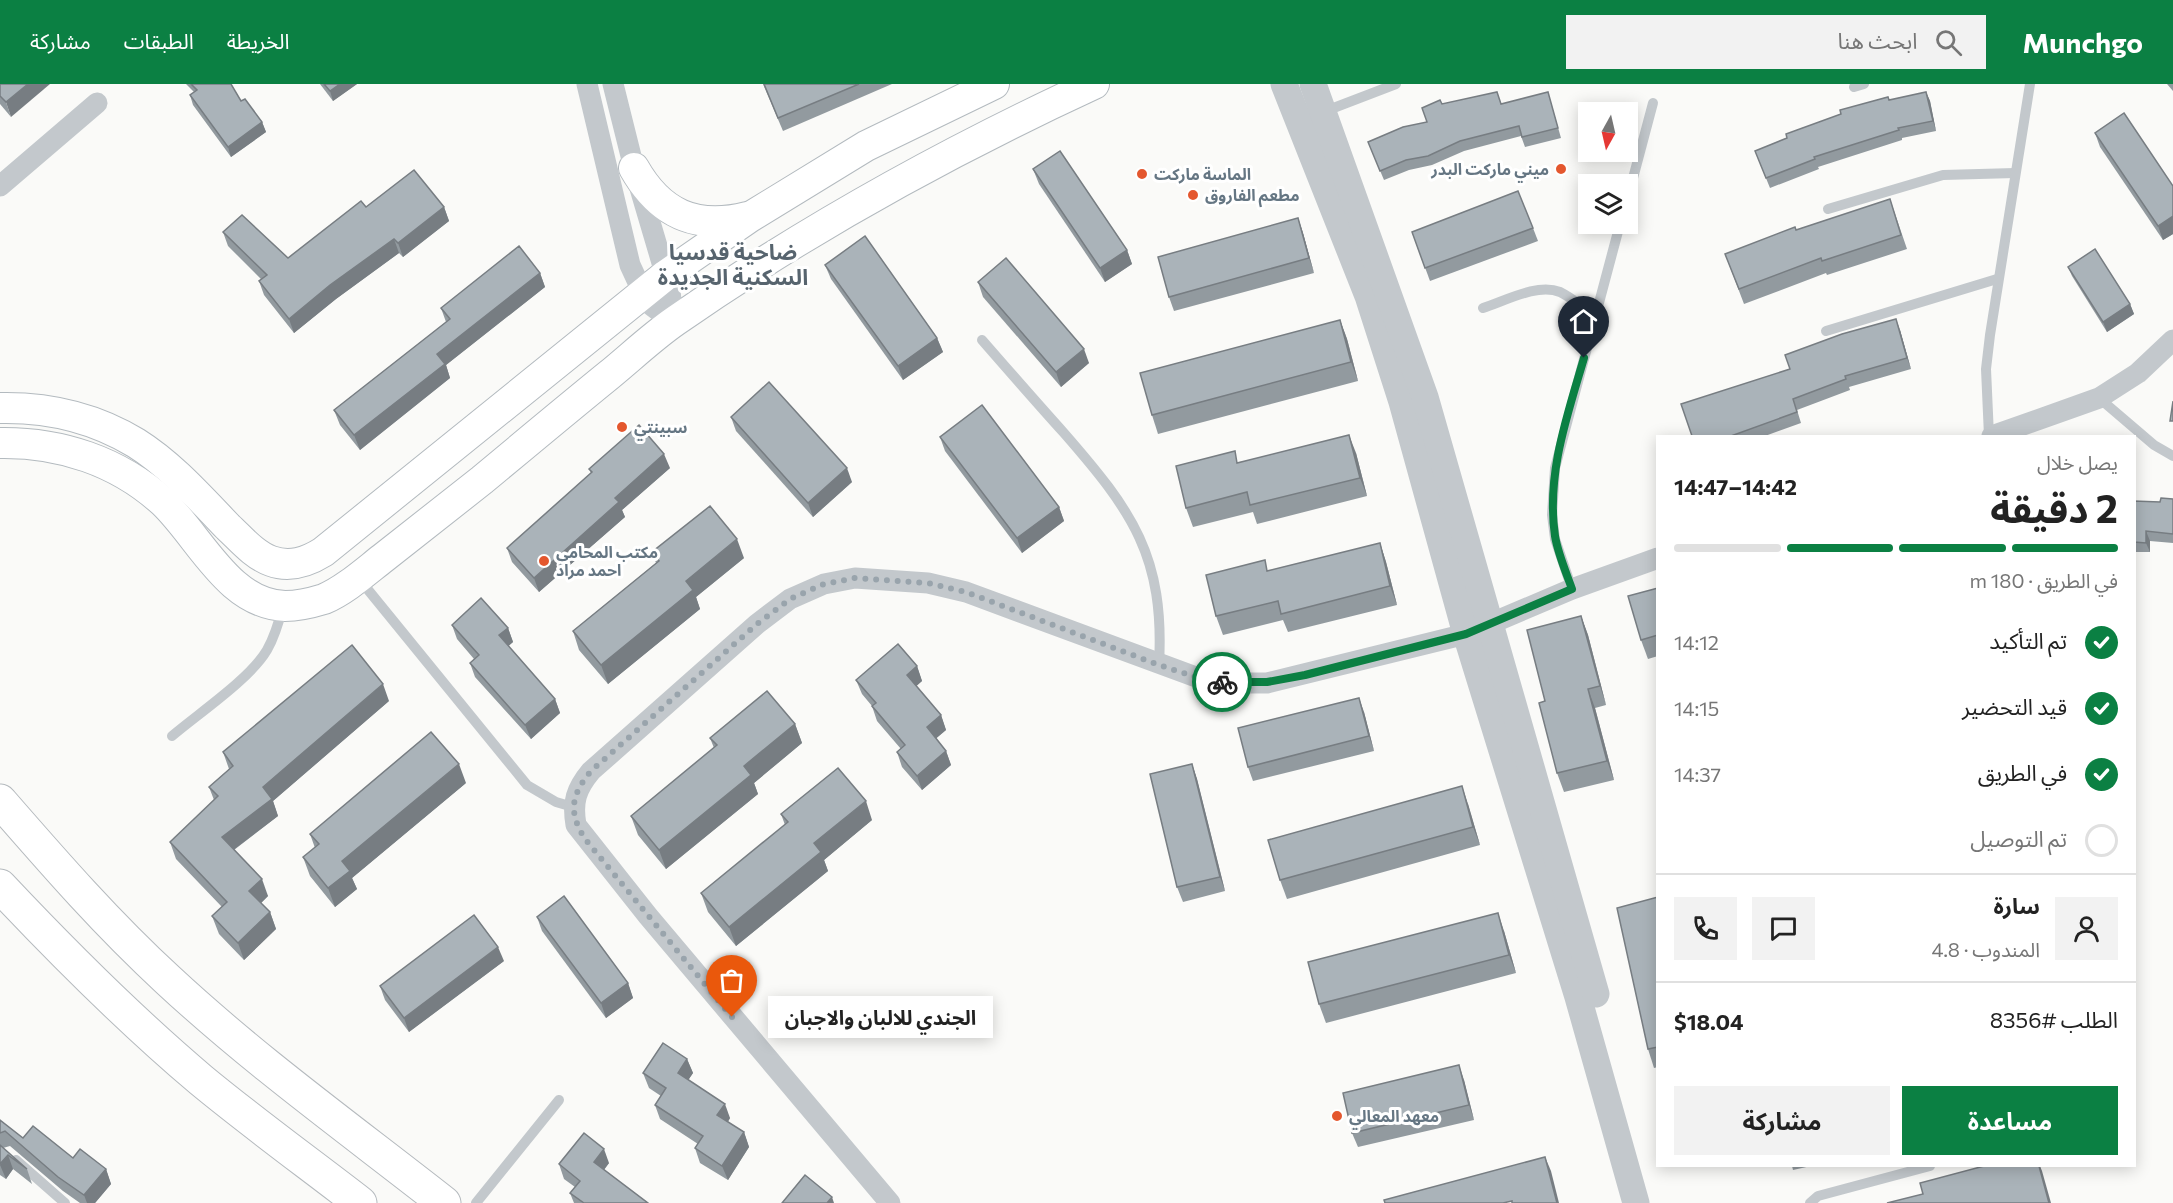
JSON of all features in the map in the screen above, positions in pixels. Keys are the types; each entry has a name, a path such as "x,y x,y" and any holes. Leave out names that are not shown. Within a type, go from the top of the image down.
{"main road":[{"path":"0,408 33,408 87,420 137,444 180,479 253,551 271,561 291,565 308,561 323,552 654,284 750,217 866,146 994,84"},
{"path":"0,443 32,442 79,453 124,473 163,502 239,589 260,600 283,606 305,604 327,598 358,578 444,510 673,322 784,250 897,183 1013,122 1094,84"},
{"path":"634,168 657,200 682,215 711,223 750,217"},
{"path":"283,606 291,565"},
{"path":"0,801 83,896 168,980 258,1058 444,1203"},
{"path":"0,886 91,980 202,1081 360,1203"}],"street":[{"path":"587,84 625,248 654,284 673,322"},
{"path":"613,84 634,168 654,284 652,306 673,322"},
{"path":"1284,84 1312,117 1414,400 1458,504 1654,1203"},
{"path":"1312,117 1313,84"},
{"path":"0,186 98,103"},
{"path":"1993,435 2099,398 2138,373 2173,340"},
{"path":"1414,400 1432,512 1466,634 1578,997 1636,1203"},
{"path":"1432,512 1458,504"},
{"path":"890,1203 585,839 576,825 573,807 579,786 624,741 757,624 790,599 824,584 855,578 893,579 966,592 1196,677 1223,682 1267,682 1466,634 1572,589 1656,559"}],"lane":[{"path":"1312,117 1396,84"},
{"path":"1990,435 1986,369 1997,279 2030,84"},
{"path":"1634,174 1653,103"},
{"path":"1828,209 1943,175 2015,173"},
{"path":"1572,589 1555,539 1553,492 1560,445 1617,234"},
{"path":"1826,331 1997,279"},
{"path":"1483,308 1531,292 1551,290 1561,293 1595,315"},
{"path":"982,340 1108,483 1126,510 1152,569 1161,633 1159,665"},
{"path":"2099,398 2154,445 2173,456"},
{"path":"358,578 527,785 556,802 573,807"},
{"path":"172,736 249,671 266,652 277,630 283,606"},
{"path":"476,1203 559,1100"},
{"path":"8,1154 65,1203"},
{"path":"1810,1203 1818,1196 1926,1167"}],"building":[{"path":"0,84 28,84 6,102 0,96"},
{"path":"191,84 231,84 241,101 245,99 262,122 228,147 190,95 197,90"},
{"path":"324,84 340,84 330,91"},
{"path":"764,84 859,84 778,118"},
{"path":"1497,92 1501,104 1548,92 1558,128 1522,137 1519,126 1460,141 1428,156 1406,160 1380,171 1368,142 1403,127 1427,122 1422,108 1440,100 1442,104"},
{"path":"1926,92 1933,121 1898,128 1899,130 1814,157 1815,159 1766,178 1755,151 1787,138 1786,134 1841,114 1840,110 1888,97 1889,100"},
{"path":"2124,113 2173,186 2173,216 2158,226 2095,133"},
{"path":"1060,151 1127,250 1100,268 1033,169"},
{"path":"414,170 444,207 398,243 394,239 330,285 289,319 259,281 267,275 223,232 242,215 288,258 361,201 366,207"},
{"path":"1518,191 1533,228 1425,268 1412,232"},
{"path":"1890,199 1901,235 1822,261 1821,258 1739,289 1725,254 1795,227 1796,230"},
{"path":"1298,218 1309,258 1169,297 1158,257"},
{"path":"865,236 937,338 898,366 825,265"},
{"path":"519,246 540,273 437,354 445,364 354,435 334,410 450,319 441,308"},
{"path":"2095,249 2130,304 2103,322 2068,267"},
{"path":"1006,258 1084,349 1056,372 978,282"},
{"path":"1896,319 1907,358 1845,376 1846,379 1793,399 1797,412 1734,435 1692,435 1681,404 1790,369 1785,355 1842,334"},
{"path":"1340,320 1351,362 1152,415 1140,373"},
{"path":"769,382 847,468 808,503 731,417"},
{"path":"2173,401 2173,421 2170,421"},
{"path":"982,405 1059,507 1017,538 940,437"},
{"path":"639,425 664,454 615,498 619,502 534,578 507,548 592,472 589,469"},
{"path":"1349,435 1360,478 1250,505 1247,492 1186,508 1176,466 1235,451 1237,463"},
{"path":"2161,498 2173,499 2173,534 2146,531 2146,543 2136,542 2136,501 2160,502"},
{"path":"710,506 737,539 686,581 693,590 601,665 573,631 659,561 652,552"},
{"path":"1380,543 1390,586 1281,614 1278,601 1216,616 1206,575 1265,560 1267,571"},
{"path":"1656,589 1656,636 1641,640 1628,596"},
{"path":"481,598 508,628 499,635 555,699 525,725 470,663 479,655 452,625"},
{"path":"1581,616 1600,686 1588,689 1607,761 1557,773 1539,703 1545,701 1527,630"},
{"path":"898,644 917,666 907,675 941,715 927,727 946,751 917,776 897,752 905,745 872,706 876,703 856,680"},
{"path":"352,645 383,684 263,787 272,799 222,837 262,879 249,891 270,912 238,943 212,916 227,902 170,842 218,796 209,787 233,766 223,752"},
{"path":"767,691 795,724 744,766 751,775 659,850 631,816 717,745 710,738"},
{"path":"1359,698 1369,736 1248,767 1238,728"},
{"path":"431,732 459,764 342,861 350,871 328,888 303,857 319,844 310,834"},
{"path":"1192,764 1220,877 1177,887 1150,774"},
{"path":"838,768 866,801 814,843 821,852 729,927 701,893 788,822 781,814"},
{"path":"1462,786 1473,827 1280,880 1268,840"},
{"path":"564,896 628,983 601,1003 537,917"},
{"path":"1656,898 1656,1047 1648,1049 1617,908"},
{"path":"1498,913 1509,955 1319,1004 1308,962"},
{"path":"474,915 498,947 404,1018 380,986"},
{"path":"663,1043 687,1059 678,1073 725,1104 717,1115 744,1132 722,1166 695,1148 703,1136 655,1105 666,1088 643,1073"},
{"path":"1459,1065 1469,1105 1352,1133 1343,1093"},
{"path":"0,1120 23,1138 33,1126 73,1158 80,1149 106,1169 84,1195 58,1177 5,1131 0,1133"},
{"path":"584,1133 604,1149 594,1162 648,1203 584,1203 570,1193 580,1181 559,1164"},
{"path":"0,1145 27,1169 8,1155 0,1164"},
{"path":"1545,1157 1557,1203 1512,1203 1512,1201 1503,1203 1385,1203 1384,1200"},
{"path":"1980,1167 2039,1167 2049,1203 1887,1203 1923,1194 1920,1183"},
{"path":"805,1175 832,1197 827,1203 782,1203"}],"way so far":[{"path":"732,1017 585,839 576,825 573,807 579,786 591,771 757,624 790,599 824,584 855,578 928,583 966,592 1159,665 1196,677 1222,682"}],"place":[{"name":"ميني ماركت البدر","path":"1561,169"},
{"name":"الماسة ماركت","path":"1142,174"},
{"name":"مطعم الفاروق","path":"1193,195"},
{"name":"سبينتي","path":"622,427"},
{"name":"مكتب المحامي احمد مراد","path":"544,561"},
{"name":"الجندي للالبان والاجبان","path":"732,1017"},
{"name":"معهد المعالي","path":"1337,1116"}],"district":[{"name":"ضاحية قدسيا السكنية الجديدة","path":"733,264"}],"route":[{"path":"1222,682 1267,682 1305,675 1466,634 1572,589 1555,539 1552,515 1553,492 1560,445 1584,358"}]}
